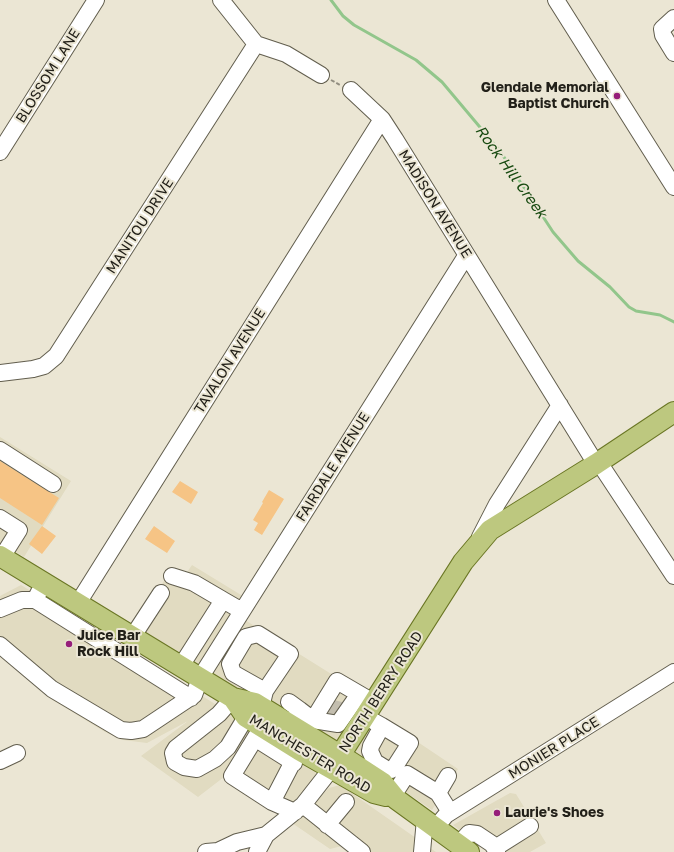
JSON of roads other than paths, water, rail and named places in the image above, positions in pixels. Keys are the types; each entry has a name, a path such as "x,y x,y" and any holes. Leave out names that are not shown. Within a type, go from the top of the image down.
{"main road":[{"name":"NORTH BERRY ROAD","path":"336,761 348,707 477,544 490,530 596,464 674,412"},
{"name":"MANCHESTER ROAD","path":"1,556 228,695 258,716 297,756 336,761 389,774 395,798"},
{"name":"MANCHESTER ROAD","path":"258,716 293,712 336,761 374,793 395,798 448,836"}],"street":[{"name":"BLOSSOM LANE","path":"0,152 96,0"},
{"path":"221,0 256,44 286,54 321,75"},
{"path":"556,0 674,187"},
{"path":"674,18 662,29 663,35 674,53"},
{"name":"MANITOU DRIVE","path":"0,373 33,370 44,366 56,356 256,44"},
{"name":"MADISON AVENUE","path":"351,90 382,120 596,464 602,467 674,576"},
{"name":"TAVALON AVENUE","path":"78,603 382,120"},
{"name":"FAIRDALE AVENUE","path":"191,698 197,690 200,678 466,256"},
{"name":"NORTH BERRY ROAD","path":"477,544 497,504 560,405"},
{"path":"0,450 53,484"},
{"path":"0,518 19,530 1,556"},
{"path":"172,576 194,583 242,611"},
{"path":"35,600 44,583"},
{"path":"133,636 161,593"},
{"path":"0,609 22,600 35,600 191,698 143,729 131,732 121,730 59,694 0,645"},
{"path":"162,679 176,663 223,600"},
{"path":"258,716 228,747 202,767 193,769 184,767 175,762 172,753 176,748 219,714 228,695 232,669 247,644 258,634 290,654 258,716 232,776 272,802 299,809 327,825 362,852"},
{"path":"232,669 258,716"},
{"name":"MONIER PLACE","path":"448,836 450,812 674,672"},
{"path":"293,712 313,720 338,724 348,707"},
{"path":"313,720 348,707 410,743 389,774"},
{"path":"382,726 371,746 370,751 375,762 389,774 407,774 438,793 450,812"},
{"path":"0,761 17,753"},
{"path":"272,802 297,756"},
{"name":"NORTH BERRY ROAD","path":"214,852 237,842 266,835 299,809 336,761"},
{"path":"438,793 448,776"},
{"path":"327,825 346,802"},
{"path":"422,851 448,836 469,833 477,834 496,850 530,826"},
{"path":"257,852 266,835"},
{"path":"422,851 448,836"}],"waterway":[{"name":"Rock Hill Creek","path":"331,0 343,16 354,25 416,60 442,82 500,151 553,232 578,261 610,287 629,307 636,311 660,315 674,322"}],"tunnel":[{"path":"329,707 341,710"}],"place":[{"name":"Glendale Memorial Baptist Church","path":"617,96"},
{"name":"Juice Bar Rock Hill","path":"69,644"},
{"name":"Laurie's Shoes","path":"497,813"}]}
